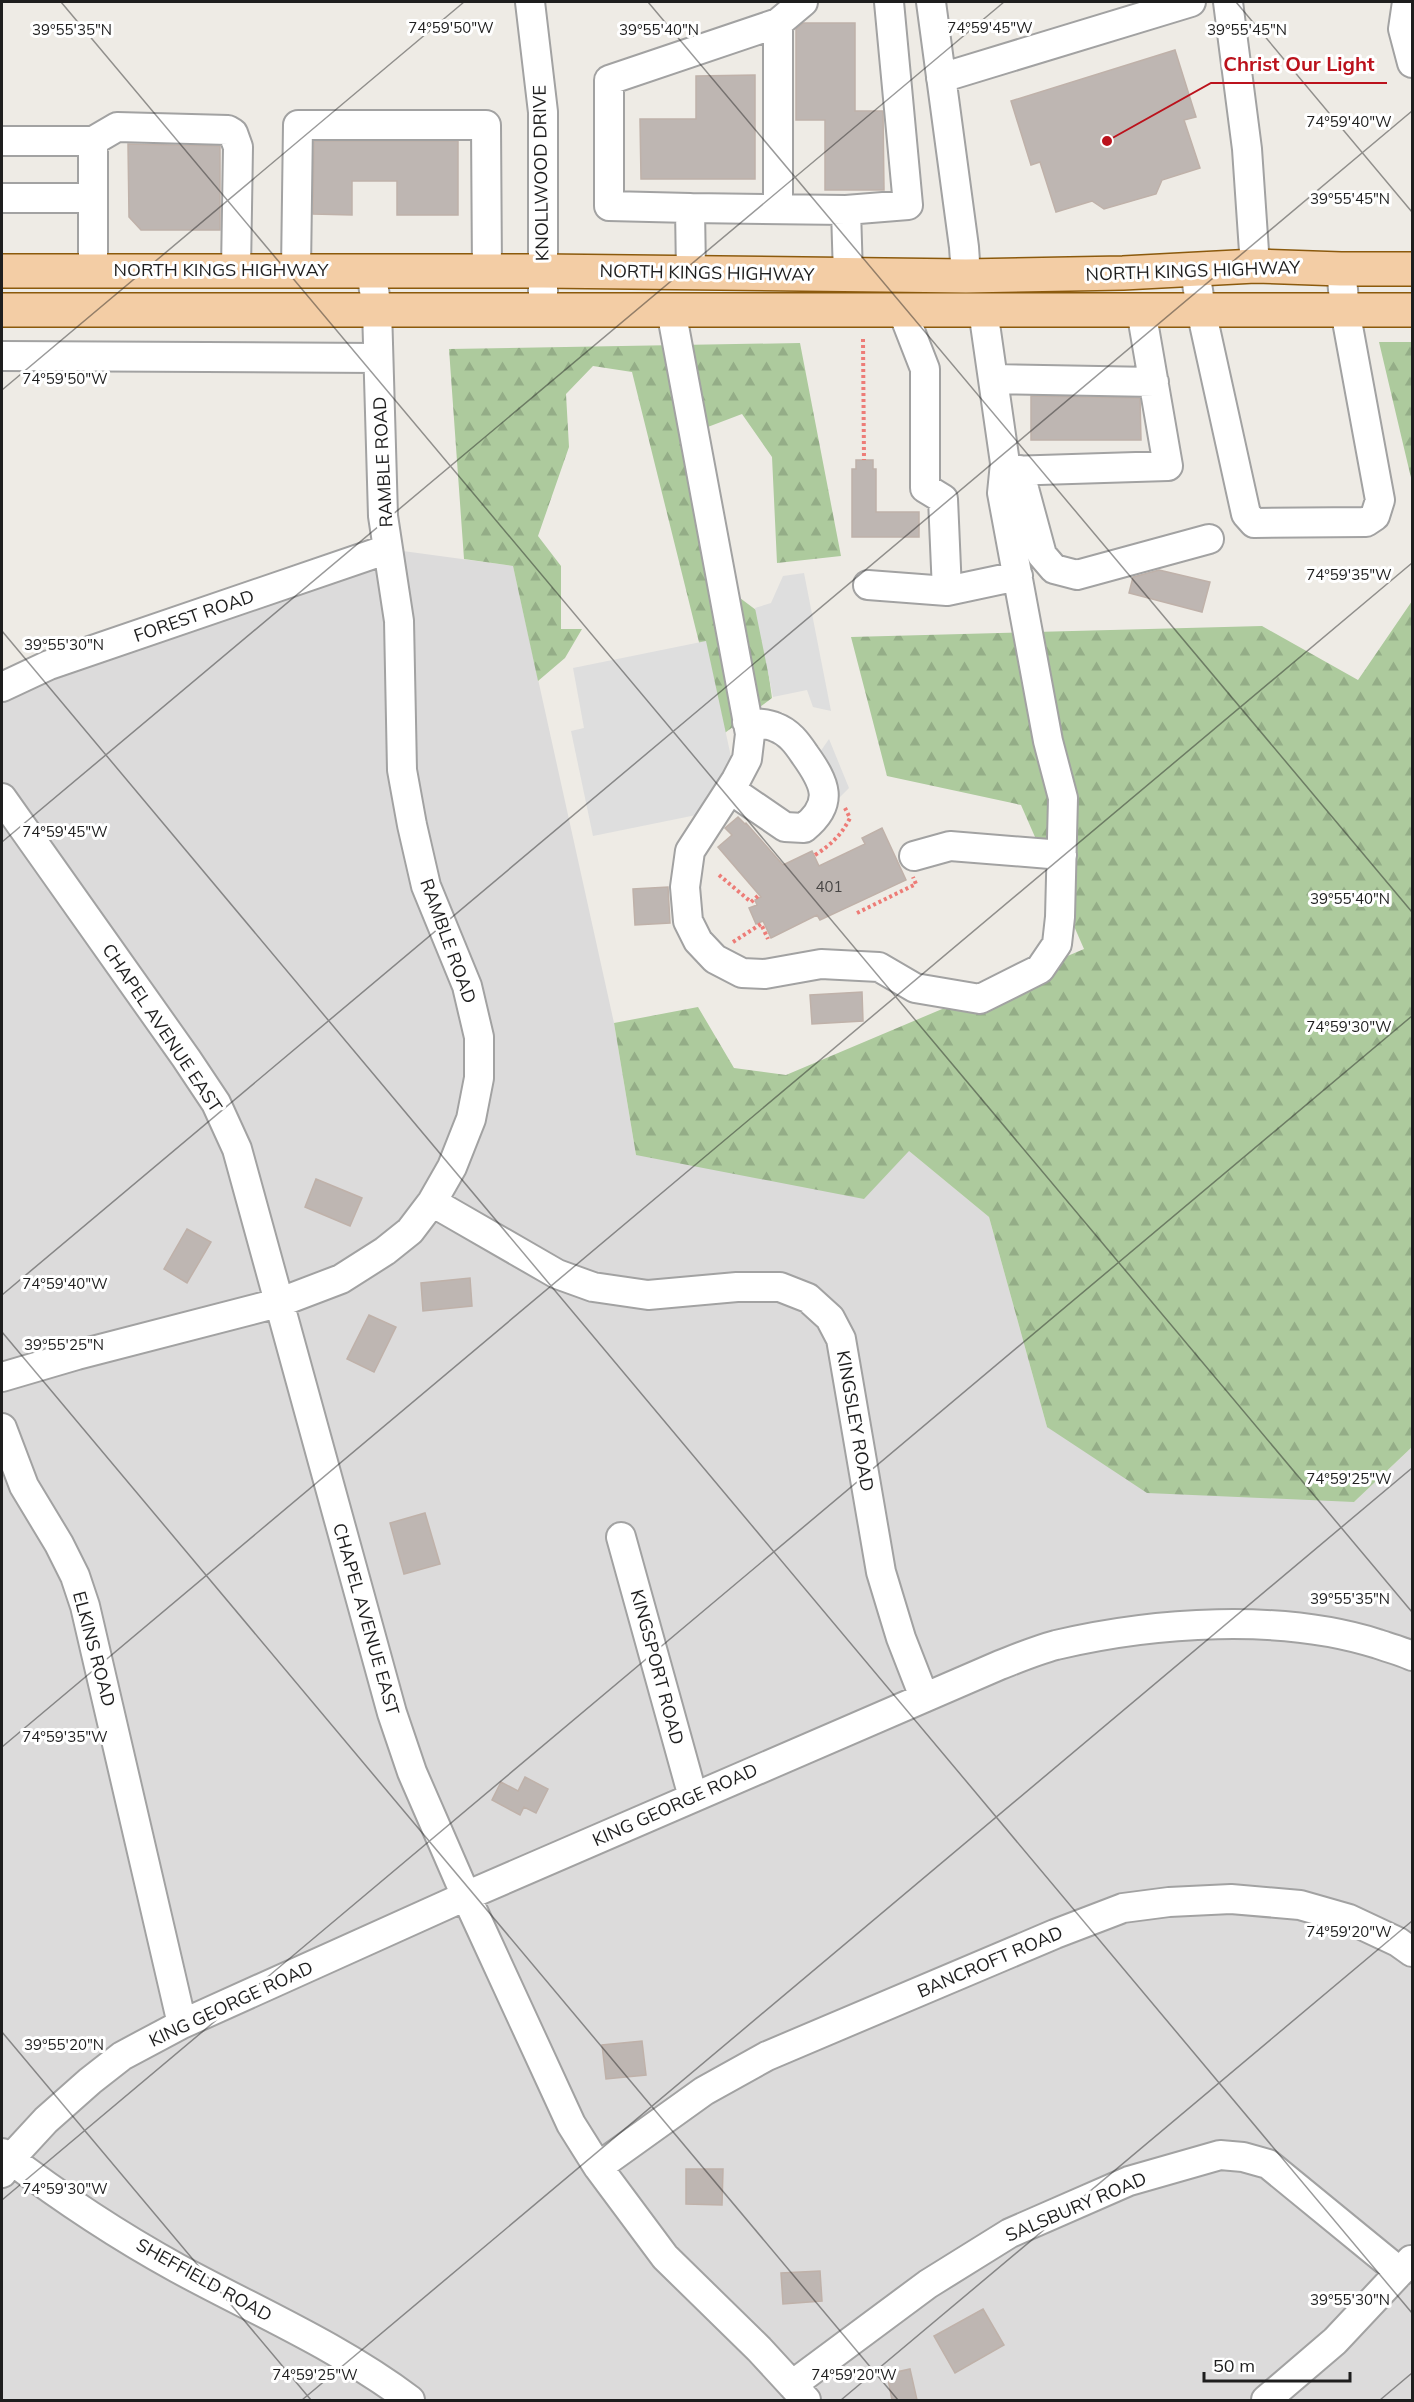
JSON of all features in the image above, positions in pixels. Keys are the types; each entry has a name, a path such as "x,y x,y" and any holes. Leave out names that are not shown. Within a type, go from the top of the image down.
{"main road":[{"name":"NORTH KINGS HIGHWAY","path":"2,271 543,271 966,276 1195,270 1255,266 1341,269 1413,268"},
{"name":"NORTH KINGS HIGHWAY","path":"2,310 1413,310"}],"street":[{"name":"KNOLLWOOD DRIVE","path":"530,2 543,112 543,310"},
{"path":"804,2 778,23 609,80 609,206 846,210 908,205 890,2"},
{"path":"931,2 966,276"},
{"path":"941,78 1191,2"},
{"path":"1228,2 1246,149 1255,266"},
{"path":"1407,2 1403,29 1413,63"},
{"path":"778,23 778,209"},
{"path":"296,270 298,125 486,125 487,271"},
{"path":"2,141 93,141 117,127 228,130 232,133 238,147 236,270"},
{"path":"93,141 93,270"},
{"path":"2,198 93,198"},
{"path":"690,208 691,273"},
{"path":"846,210 848,275"},
{"path":"1195,270 1201,310 1246,514 1254,523 1274,524 1366,522 1375,516 1380,500 1344,310 1341,269"},
{"name":"RAMBLE ROAD","path":"2,1377 77,1355 278,1304 341,1278 385,1251 410,1231 432,1202 452,1167 471,1119 479,1078 479,1037 467,986 426,886 402,770 399,621 383,516 377,309 371,271"},
{"path":"671,310 750,734 747,759 731,790 690,851 685,887 688,921 698,940 712,956 742,973 765,974 821,964 879,967 915,988 980,999 1040,969 1057,944 1060,917 1063,798 1048,741 1002,493 1012,470"},
{"path":"902,310 925,369 925,488 944,499 947,591"},
{"path":"983,310 1005,463 1012,470 1042,555 1054,569 1077,575 1209,539"},
{"path":"1012,470 1168,466 1141,310"},
{"path":"2,356 378,358"},
{"path":"993,379 1154,382"},
{"name":"FOREST ROAD","path":"2,687 50,665 388,549"},
{"path":"868,585 947,591 1018,576"},
{"path":"731,790 785,827 804,828 817,817 823,805 824,792 819,774 794,739 774,726 747,722"},
{"name":"CHAPEL AVENUE EAST","path":"2,798 216,1103 237,1149 392,1713 412,1772 466,1896 572,2124 598,2167 665,2257 759,2349 799,2393"},
{"path":"912,862 950,846 1062,855"},
{"name":"KINGSLEY ROAD","path":"432,1202 557,1274 593,1287 648,1295 737,1287 780,1287 808,1298 830,1318 841,1339 881,1572 900,1638 924,1697"},
{"name":"ELKINS ROAD","path":"2,1428 24,1486 59,1544 75,1576 85,1606 182,2024"},
{"name":"KINGSPORT ROAD","path":"621,1538 693,1797"},
{"name":"KING GEORGE ROAD","path":"4,2162 46,2120 122,2056 182,2024 466,1896 1000,1665 1053,1646 1110,1634 1224,1624 1320,1630 1351,1636 1413,1656"},
{"name":"BANCROFT ROAD","path":"598,2167 704,2091 767,2056 1055,1934 1123,1908 1169,1902 1231,1899 1300,1905 1348,1919 1398,1942 1413,1952"},
{"name":"SALSBURY ROAD","path":"799,2393 928,2284 1010,2234 1129,2181 1220,2155 1242,2157 1268,2164 1406,2265"},
{"name":"SHEFFIELD ROAD","path":"4,2162 166,2261 337,2351 410,2400"},
{"path":"1266,2400 1335,2342 1406,2265"}],"path":[{"path":"864,339 864,460"},
{"path":"815,855 836,839 850,818 849,811 839,806"},
{"path":"857,913 916,884 912,862"},
{"path":"719,874 751,902 760,894"},
{"path":"712,956 761,924 768,939"}],"shaded area":[{"path":"388,549 513,566 614,1023 636,1155 909,1151 989,1217 1047,1427 1354,1502 1412,1447 1412,2400 2,2400 2,687"},
{"path":"804,573 831,711 813,707 807,690 773,697 755,608 771,603 783,576"},
{"path":"706,641 733,766 711,812 593,836 571,731 584,728 573,668"},
{"path":"829,739 849,788 838,799 818,755"}],"green space":[{"path":"1379,342 1412,342 1412,482"},
{"path":"800,343 841,556 777,563 772,457 742,414 684,436 712,577 760,613 772,698 722,735 632,372 593,366 566,394 569,447 538,536 561,566 561,629 582,629 565,658 538,681 513,566 464,559 449,349"},
{"path":"1412,601 1412,1447 1354,1502 1147,1493 1047,1427 989,1217 909,1151 864,1199 636,1155 614,1023 698,1007 734,1068 786,1075 1084,949 1021,805 887,776 851,637 1262,626 1358,680"}],"building":[{"path":"803,23 855,23 855,111 883,111 884,190 825,190 825,120 796,120 796,29"},
{"path":"1175,50 1196,117 1184,120 1200,168 1162,180 1156,194 1104,209 1092,201 1056,212 1040,162 1031,165 1011,101"},
{"path":"755,75 755,179 641,179 640,119 696,119 696,76"},
{"path":"314,141 458,141 458,215 397,215 397,181 352,181 352,215 313,214"},
{"path":"128,144 220,146 220,230 141,230 129,217"},
{"path":"1031,396 1140,398 1141,440 1031,440"},
{"path":"856,460 873,460 873,469 876,469 876,512 919,512 919,537 852,537 852,469 856,469"},
{"path":"1159,570 1210,582 1202,612 1129,593 1133,577"},
{"path":"738,817 783,865 812,851 819,866 865,844 862,838 882,828 906,880 820,920 817,915 771,938 763,921 756,924 749,908 757,905 755,900 761,897 718,847 732,835 725,828"},
{"path":"668,887 670,923 635,925 633,889"},
{"path":"862,992 863,1021 812,1024 810,995"},
{"path":"316,1179 362,1198 350,1226 305,1207"},
{"path":"187,1229 211,1242 187,1283 164,1269"},
{"path":"470,1278 472,1306 423,1311 421,1283"},
{"path":"369,1315 396,1327 374,1372 347,1359"},
{"path":"425,1513 440,1564 404,1574 390,1523"},
{"path":"525,1777 548,1789 536,1813 524,1807 520,1815 492,1800 501,1782 518,1791"},
{"path":"642,2041 646,2075 606,2079 602,2045"},
{"path":"686,2169 723,2169 722,2205 686,2204"},
{"path":"820,2271 822,2301 783,2304 781,2273"},
{"path":"983,2309 1004,2345 955,2373 934,2336"},
{"path":"910,2369 917,2400 892,2400 887,2374"}],"place":[{"name":"Christ Our Light","path":"1107,141"}]}
